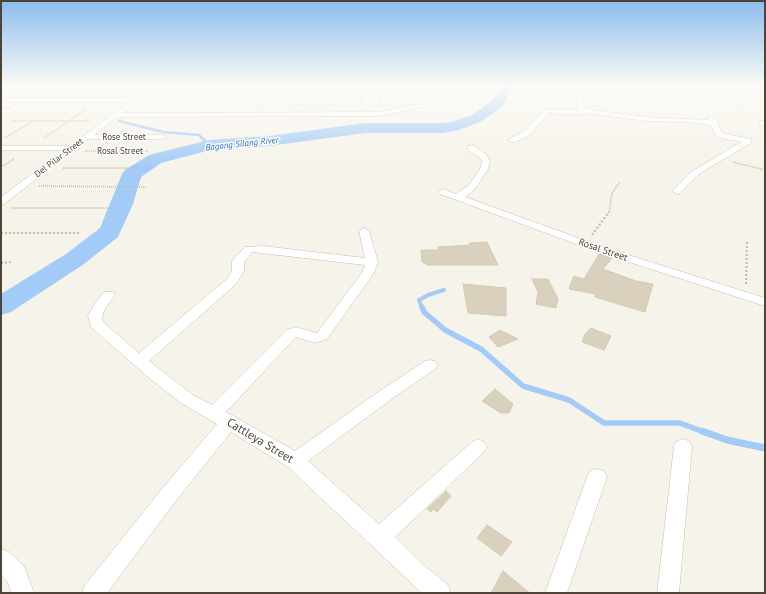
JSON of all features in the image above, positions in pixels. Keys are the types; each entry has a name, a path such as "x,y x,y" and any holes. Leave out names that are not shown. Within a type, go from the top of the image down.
{"street":[{"name":"Del Pilar Street","path":"1,202 119,113"},
{"path":"115,116 386,113"},
{"path":"512,140 527,133 544,113"},
{"path":"597,113 649,119 713,120 719,135 748,141 694,174 677,191"},
{"name":"Rose Street","path":"86,138 162,138"},
{"path":"1,148 70,150"},
{"path":"458,197 472,187 484,169 486,161 483,156 471,148"},
{"name":"Rosal Street","path":"443,192 584,243 765,302"},
{"path":"93,593 168,496 222,418 292,333 296,332 315,338 322,336 366,276 372,262 364,231"},
{"path":"139,361 232,281 238,271 238,262 249,249 263,248 372,262"},
{"name":"Cattleya Street","path":"109,295 100,306 95,316 96,324 139,361 187,399 275,448 295,461 401,557 418,575 440,593"},
{"path":"295,461 387,394 430,365"},
{"path":"668,593 683,446"},
{"path":"379,538 478,447"},
{"path":"556,593 597,477"},
{"path":"1,560 16,574 23,593"}],"path":[{"path":"1,167 81,113"},
{"path":"9,121 108,121"},
{"path":"1,140 32,121"},
{"name":"Rosal Street","path":"70,150 148,151"},
{"path":"719,159 765,170"},
{"path":"46,168 138,168"},
{"path":"584,243 609,213 612,193 620,182"},
{"path":"22,186 147,187"},
{"path":"9,208 115,208"},
{"path":"1,233 81,233"},
{"path":"746,242 746,296"},
{"path":"1,263 13,262"}],"building":[{"path":"487,242 498,265 428,265 422,262 421,250 439,250 438,247 470,245 469,243"},
{"path":"599,254 612,258 603,269 636,281 653,284 645,312 595,297 596,294 569,289 574,276 584,279"},
{"path":"532,279 548,279 558,299 556,308 536,304 538,292"},
{"path":"463,284 506,288 506,316 468,313"},
{"path":"591,328 611,336 604,350 582,342 585,334"},
{"path":"500,330 518,339 498,347 489,337"},
{"path":"495,389 513,404 509,413 501,413 482,401"},
{"path":"446,491 451,496 437,512 433,509 431,512 427,509"},
{"path":"487,525 512,542 501,556 477,538"},
{"path":"503,571 530,593 491,593"}],"waterway":[{"name":"Bagong Silang River","path":"1,306 75,259 110,232 122,204 132,174 155,159 209,145 269,141 365,128 444,128 459,125 477,118 485,113"},
{"path":"119,121 163,132 199,135 209,145"},
{"path":"422,308 419,300 428,295 444,290"},
{"path":"422,307 424,312 445,330 481,349 523,386 569,400 604,423 680,423 704,432"},
{"path":"702,431 727,440 765,448"}]}
